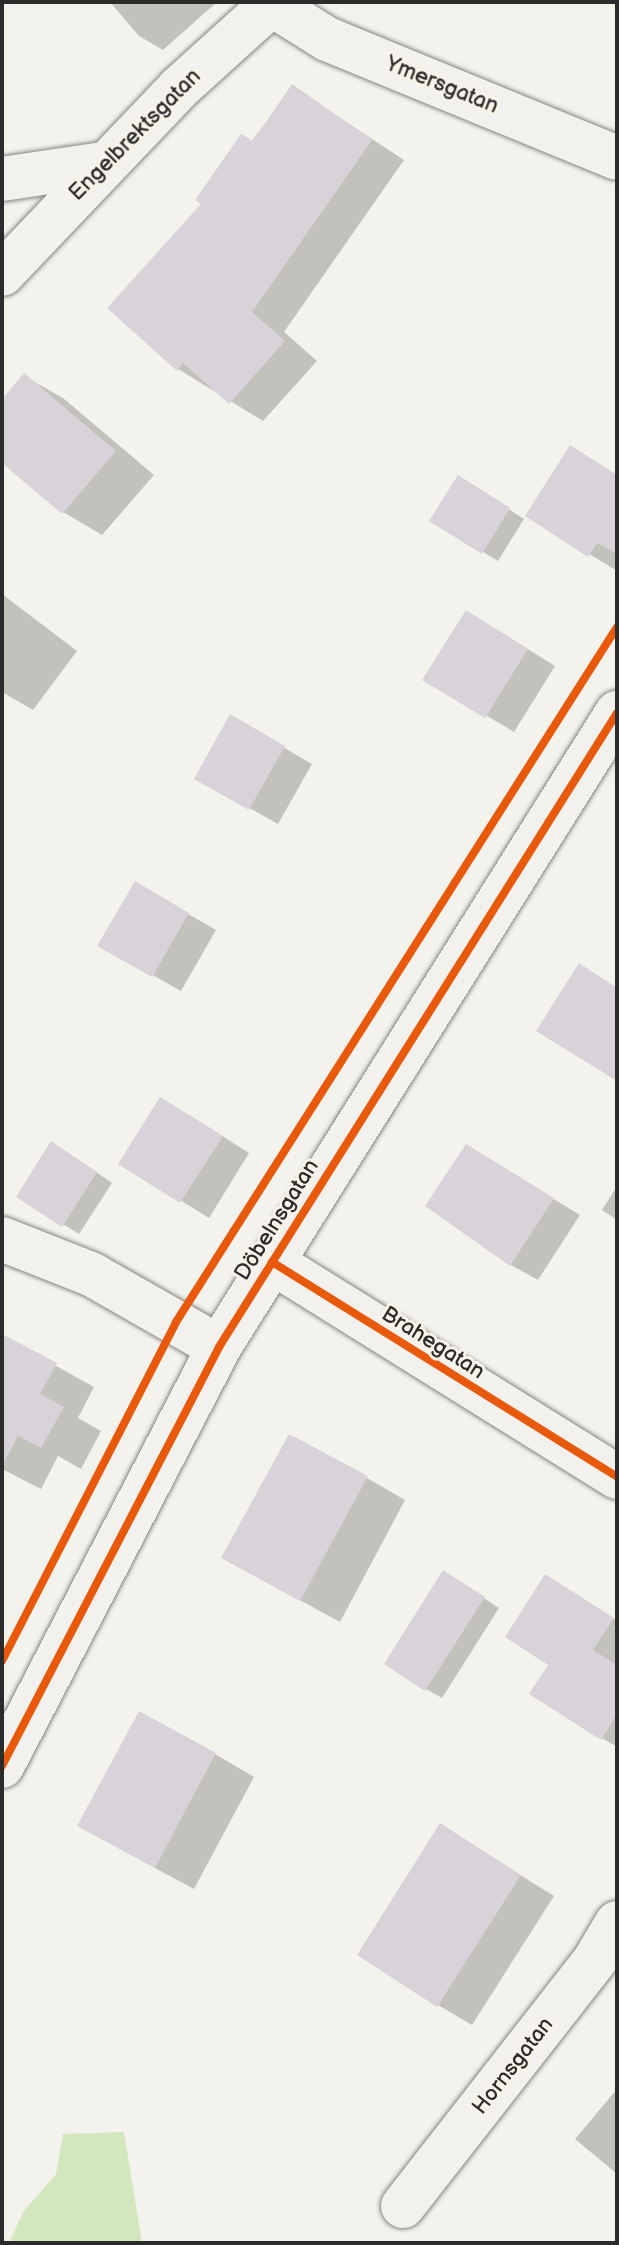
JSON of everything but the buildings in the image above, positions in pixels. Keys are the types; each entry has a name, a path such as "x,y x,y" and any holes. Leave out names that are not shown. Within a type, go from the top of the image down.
{"street":[{"name":"Ymersgatan","path":"272,3 327,39 617,158"},
{"name":"Engelbrektsgatan","path":"2,274 103,164 272,3"},
{"path":"2,179 103,164"},
{"name":"Döbelnsgatan","path":"2,1766 219,1347 617,713"},
{"path":"2,1239 91,1274 219,1347"},
{"name":"Brahegatan","path":"272,1262 617,1477"},
{"name":"Hornsgatan","path":"403,2206 595,1960 617,1923"}],"green space":[{"path":"124,2132 142,2243 9,2243 23,2212 56,2174 63,2134"}],"cycle path":[{"path":"2,1661 176,1322 617,627"},
{"path":"2,1766 219,1347 617,713"},
{"path":"272,1262 617,1477"}]}
